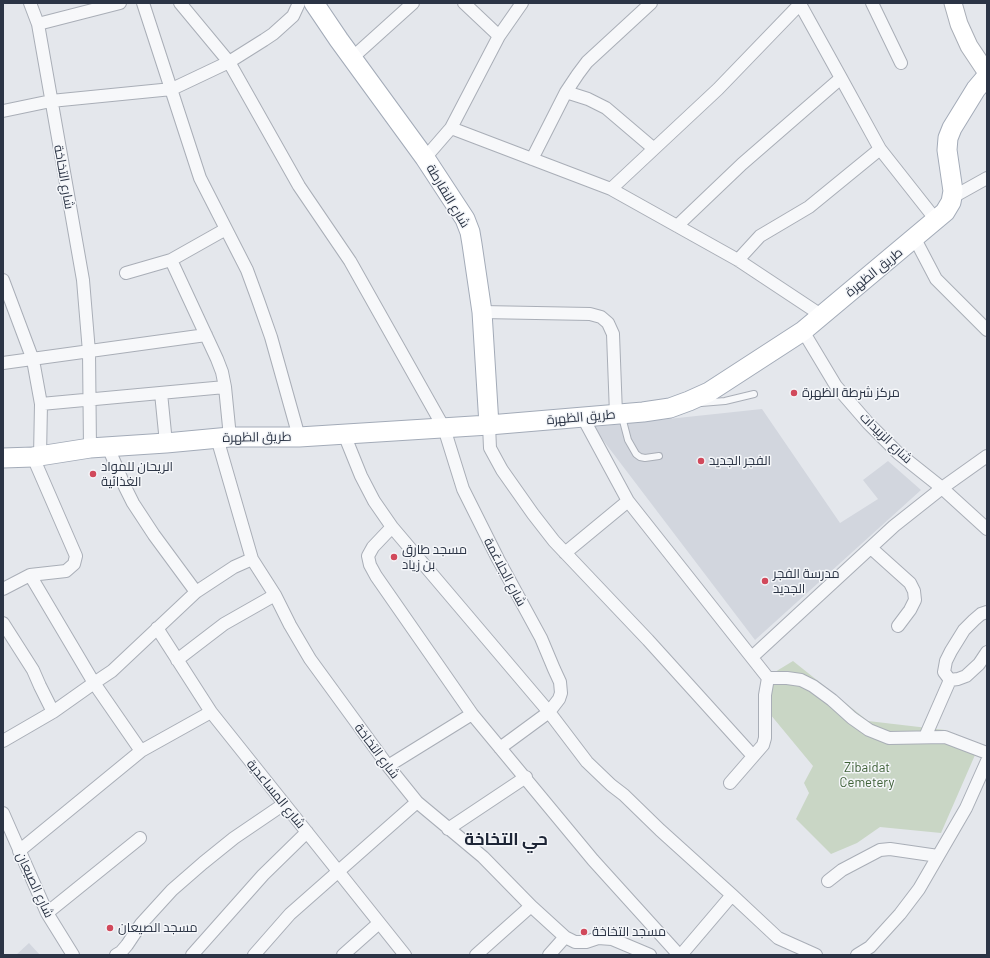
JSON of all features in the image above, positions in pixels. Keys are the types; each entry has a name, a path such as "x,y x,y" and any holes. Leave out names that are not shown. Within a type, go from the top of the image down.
{"main road":[{"name":"شارع النقارطة","path":"314,3 425,158 464,219 470,232 482,312 489,425"},
{"path":"953,3 959,24 969,46 987,75 976,89 952,128 948,138 947,150 953,185 953,197"},
{"name":"طريق الظهرة","path":"3,458 36,456 99,447 166,443 224,437 299,437 444,428 619,414 670,408 709,392 803,331 915,239 948,207 953,197"}],"street":[{"name":"شارع التخاخة","path":"30,3 38,24 50,101 82,280 89,352 89,400 99,447"},
{"path":"38,24 120,3"},
{"path":"143,3 200,178 247,270 258,300 271,337 299,437"},
{"name":"شارع الجلاغمة","path":"180,3 229,62 299,186 350,261 444,428 462,489 541,638 560,682 561,693 559,699 549,712 500,748"},
{"path":"3,111 50,101 172,89 229,62 273,34 293,16 299,3"},
{"path":"352,58 413,3"},
{"path":"464,3 499,36"},
{"path":"425,158 451,128 499,36 522,3"},
{"path":"611,188 718,89 800,3 880,149 936,220"},
{"path":"872,3 901,63"},
{"path":"532,159 566,92 587,62 645,5"},
{"path":"677,226 742,164 842,78"},
{"path":"566,92 588,99 606,108 653,148"},
{"path":"451,128 611,188 738,260 821,315"},
{"path":"738,260 760,236 809,207 880,149"},
{"path":"953,197 987,178"},
{"path":"126,273 171,260 226,229"},
{"path":"915,239 936,279 968,313 987,330"},
{"name":"شارع التخاخة","path":"171,260 222,372 225,387 224,437 252,559 275,595 290,625 310,659 388,766 417,802 483,857 531,906 566,937 575,942 586,942 598,938 612,939 650,955"},
{"path":"3,280 33,360 41,404 36,456 76,556 74,564 66,570 30,575 3,589"},
{"path":"482,312 590,314 601,318 608,323 613,334 619,414"},
{"name":"شارع الزبيدات","path":"803,331 836,386 868,423 898,453 942,488 987,528"},
{"path":"3,363 206,335"},
{"path":"41,404 225,387"},
{"path":"161,394 166,443"},
{"path":"582,416 628,501 768,678 765,695 766,738 763,745 730,783"},
{"path":"489,425 490,448 502,470 532,514 565,553 648,640 753,756"},
{"path":"344,434 361,476 374,501 392,527 549,712 587,762 778,938 816,955"},
{"path":"99,447 154,535 196,592"},
{"path":"752,657 894,526 942,488 987,456"},
{"path":"565,553 628,501"},
{"path":"392,527 368,556 370,565 376,576 472,714 526,777 593,860 680,955 732,895"},
{"path":"871,548 910,583 914,591 915,600 910,610 898,626"},
{"path":"3,741 53,712 112,671 196,592 234,567 252,559"},
{"path":"30,575 94,683 141,751"},
{"path":"177,660 224,624 275,595"},
{"path":"950,680 944,672 946,661 951,651 969,625 981,614 987,612"},
{"path":"3,623 33,670 53,712"},
{"name":"شارع المساعدية","path":"157,628 211,712 404,955"},
{"path":"950,680 966,676 979,664 987,652"},
{"path":"768,678 801,680 813,686 869,730 889,738 945,737 987,753"},
{"path":"925,737 950,680"},
{"path":"19,851 141,751 211,712"},
{"path":"388,766 472,714"},
{"path":"857,955 870,947 900,914 919,889 966,808 987,761"},
{"path":"448,829 526,777"},
{"path":"254,955 290,914 417,802"},
{"path":"116,955 121,952 141,924 172,890 234,838 284,804"},
{"name":"شارع الصيعان","path":"3,813 47,913 73,955"},
{"path":"192,955 263,874 307,832"},
{"path":"47,913 140,838"},
{"path":"828,881 842,870 880,850 890,849 938,856"},
{"path":"476,955 531,906"},
{"path":"343,955 379,923"},
{"path":"549,955 566,937"}],"lane":[{"path":"689,401 714,403 754,394"},
{"path":"619,414 628,440 636,454 645,458 659,456"}],"shaded area":[{"name":"مدرسة الفجر الجديد","path":"762,409 840,523 878,499 863,480 888,461 921,490 755,640 593,427"},
{"path":"29,943 40,955 16,955"}],"green space":[{"name":"Zibaidat Cemetery","path":"793,661 868,721 945,730 975,755 941,833 880,827 857,843 831,854 796,819 809,793 804,783 813,766 770,714 770,675"}],"place":[{"name":"مركز شرطة الظهرة","path":"794,393"},
{"name":"الفجر الجديد","path":"701,461"},
{"name":"الريحان للمواد الغذائية","path":"93,474"},
{"name":"مسجد طارق بن زياد","path":"394,557"},
{"name":"مدرسة الفجر الجديد","path":"765,581"},
{"name":"مسجد الصيعان","path":"110,928"},
{"name":"مسجد التخاخة","path":"584,932"}],"district":[{"name":"حي التخاخة","path":"506,839"}]}
